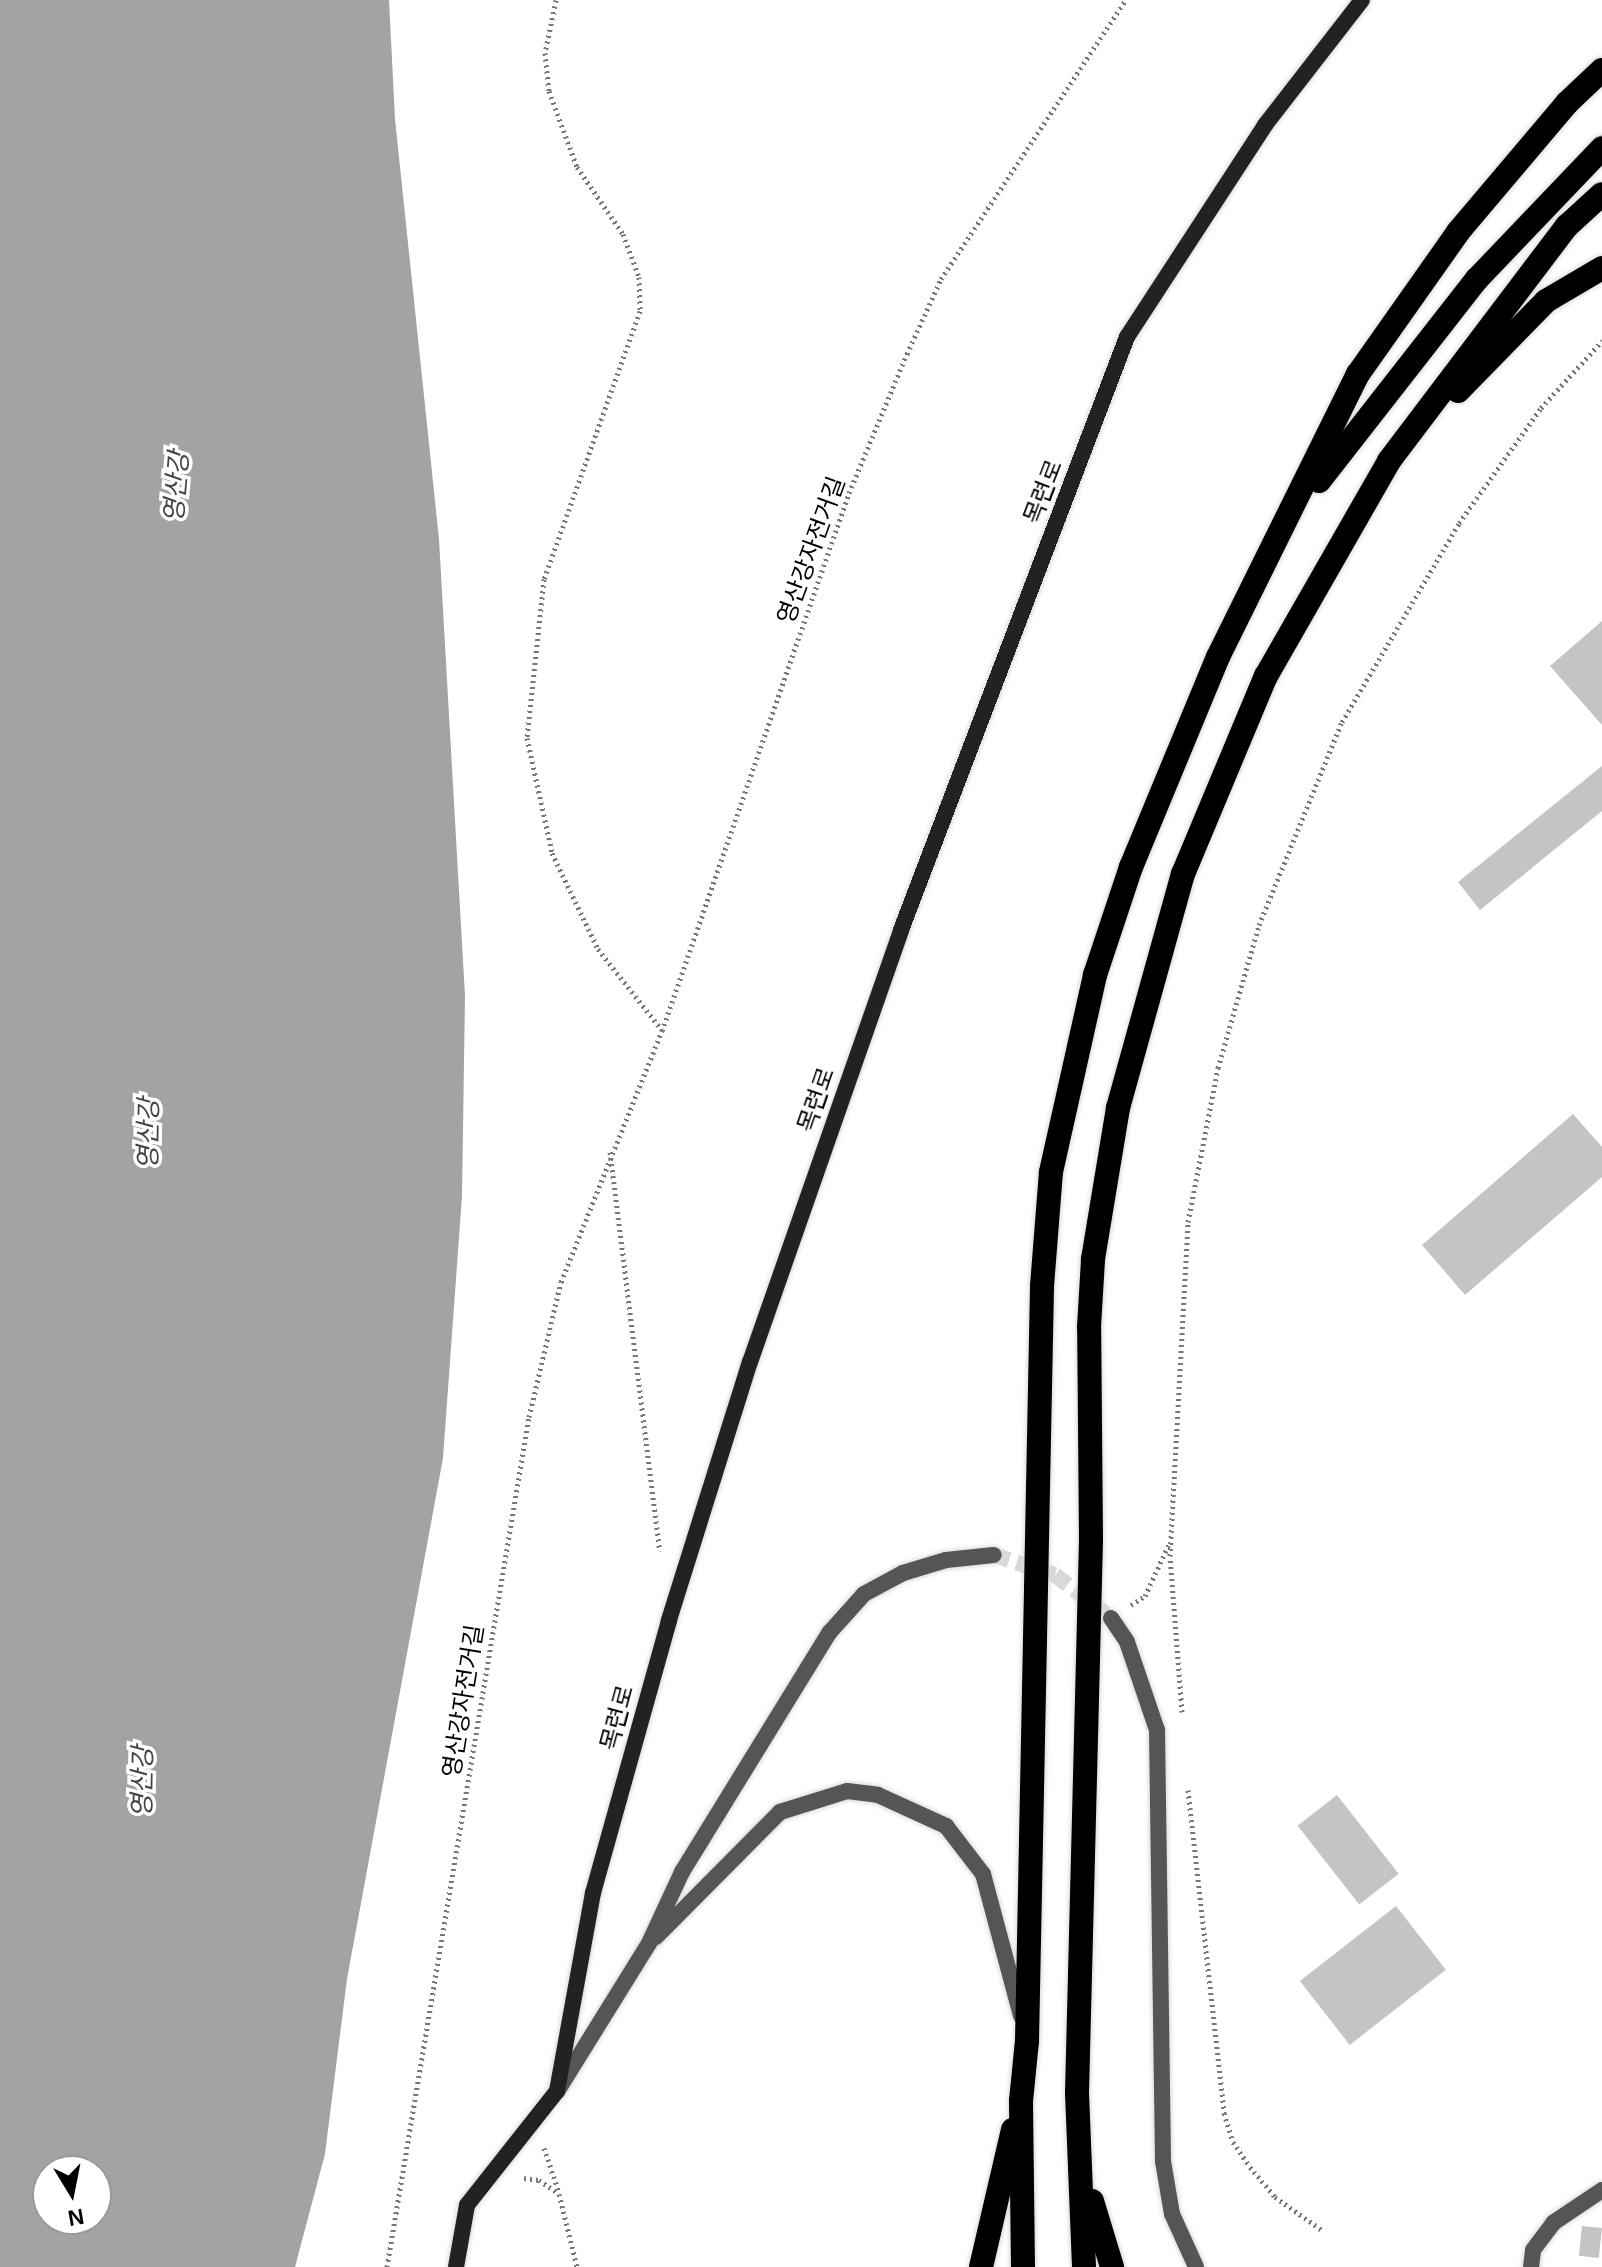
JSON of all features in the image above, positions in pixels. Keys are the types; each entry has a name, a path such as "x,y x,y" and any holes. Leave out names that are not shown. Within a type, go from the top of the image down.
{"highway":[{"path":"1023,2267 1021,2101 1027,2041 1042,1286 1051,1172 1095,975 1131,867 1218,657 1293,514 1358,374 1458,232 1567,103 1602,70"},
{"path":"1293,514 1477,279 1602,148"},
{"path":"1084,2267 1077,2093 1091,1539 1089,1327 1093,1259 1118,1108 1183,874 1266,676 1389,461 1567,226 1602,194"},
{"path":"1389,461 1546,301 1602,268"},
{"path":"1077,2093 1094,2218 1112,2267"},
{"path":"981,2267 1021,2101"}],"street":[{"name":"목련로","path":"456,2267 467,2205 487,2176 534,2125 557,2091 593,1893 669,1620 750,1362 901,930 1122,352 1265,125 1362,0"},
{"path":"557,2091 649,1943 682,1872 829,1633 864,1594 903,1573 946,1560 994,1555"},
{"path":"1111,1618 1127,1642 1157,1730 1163,2161 1172,2214 1196,2267"},
{"path":"649,1943 706,1892 780,1812 847,1791 878,1795 915,1807 946,1826 983,1874 1027,2041"},
{"path":"1531,2267 1533,2250 1553,2223 1602,2190"}],"path":[{"path":"556,0 545,53 549,91 577,167 623,234 639,277 640,311 544,579 527,738 552,853 598,949 662,1031"},
{"name":"영산강자전거길","path":"387,2267 529,1417 561,1282 610,1151 662,1031 849,493 907,354 941,279 1126,0"},
{"path":"1183,1724 1171,1539 1188,1222 1218,1068 1259,925 1342,722 1451,536 1541,408 1602,341"},
{"path":"610,1151 661,1557"},
{"path":"1111,1618 1145,1596 1171,1539"},
{"path":"1188,1785 1224,2113 1233,2142 1275,2197 1322,2230"},
{"path":"534,2125 559,2194 577,2267"},
{"path":"487,2176 539,2180 559,2194"}],"water":[{"name":"영산강","path":"0,0 389,0 395,119 439,539 465,996 462,1196 443,1458 347,1979 325,2154 295,2267 0,2267"}],"building":[{"path":"1602,621 1602,725 1550,666"},
{"path":"1602,766 1602,811 1480,910 1458,882"},
{"path":"1573,1114 1602,1147 1602,1177 1465,1295 1422,1245"},
{"path":"1337,1795 1399,1874 1359,1905 1298,1826"},
{"path":"1396,1906 1446,1970 1350,2045 1300,1981"},
{"path":"1582,2226 1602,2228 1599,2258 1579,2256"}],"tunnel":[{"path":"994,1555 1055,1575 1111,1618"}]}
